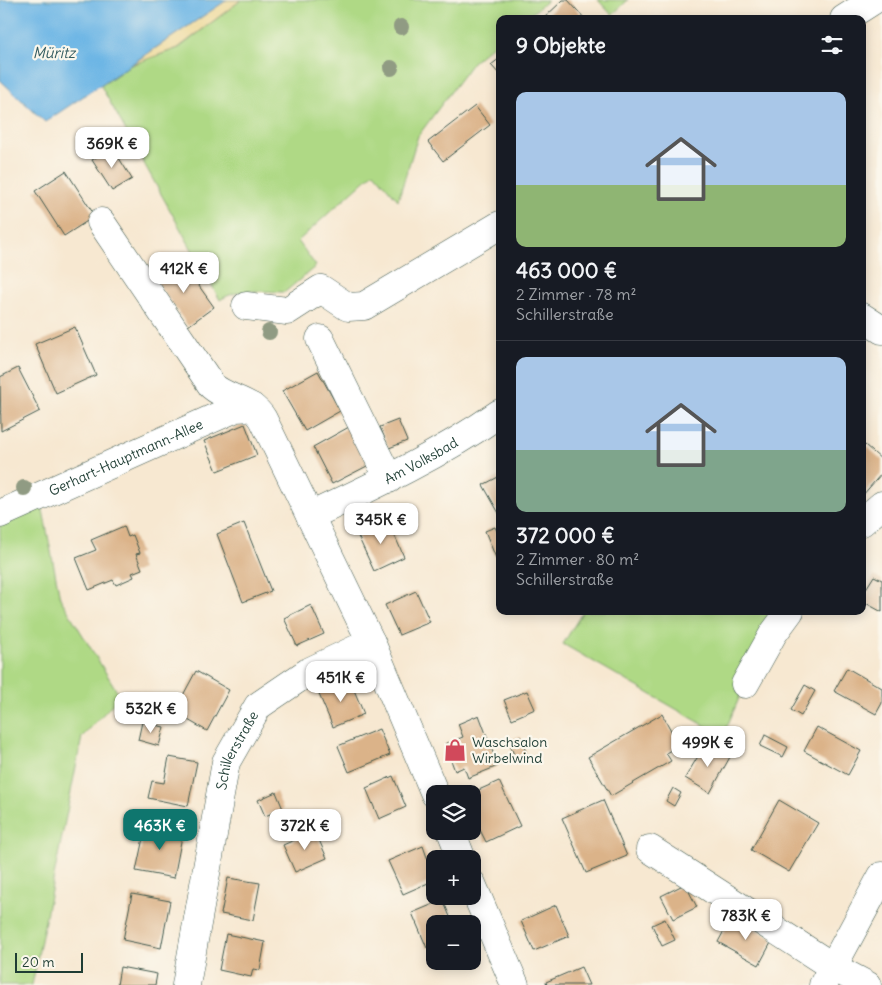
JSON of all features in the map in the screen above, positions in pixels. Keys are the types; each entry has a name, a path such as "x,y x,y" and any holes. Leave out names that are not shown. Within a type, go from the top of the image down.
{"street":[{"path":"850,15 874,0"},
{"path":"101,222 212,386 221,394 252,407 263,419 371,642 431,785"},
{"path":"246,306 287,311 321,289 348,307 364,306 496,227"},
{"path":"866,320 882,330"},
{"path":"320,339 389,479"},
{"name":"Gerhart-Hauptmann-Allee","path":"0,514 236,408 252,407"},
{"name":"Am Volksbad","path":"310,516 389,479 461,441 496,416"},
{"path":"866,519 882,505"},
{"path":"745,684 773,634 787,615"},
{"name":"Schillerstraße","path":"186,985 226,762 258,706 308,672 371,642"},
{"path":"650,848 828,976 867,985"},
{"path":"828,976 880,886"},
{"path":"481,905 515,985"}],"green space":[{"path":"241,0 548,0 530,15 496,15 496,42 473,62 418,136 398,200 374,172 298,241 316,266 285,292 243,292 235,293 220,300 101,86 131,65 179,48"},
{"path":"598,0 628,0 612,15"},
{"path":"42,505 60,598 120,696 82,737 32,985 0,985 0,523"},
{"path":"581,615 791,615 745,684 723,736 563,644"}],"sand":[{"path":"227,0 241,0 178,48 131,65"}],"water":[{"name":"Müritz","path":"0,0 227,0 45,122 0,80"}],"building":[{"path":"563,0 568,0 581,15 547,15"},
{"path":"496,61 496,71 491,65"},
{"path":"475,106 490,125 443,161 428,142"},
{"path":"112,147 132,179 112,191 92,160"},
{"path":"66,171 95,216 64,236 35,191"},
{"path":"181,261 214,307 188,326 155,280"},
{"path":"75,327 96,375 56,393 35,344"},
{"path":"18,368 40,411 1,431 0,377"},
{"path":"318,371 340,411 305,431 282,391"},
{"path":"398,420 407,441 389,448 380,427"},
{"path":"245,424 257,455 217,471 204,441"},
{"path":"349,427 369,465 332,484 313,447"},
{"path":"866,446 882,460 882,473 866,491"},
{"path":"496,478 496,508 483,485"},
{"path":"388,520 404,557 374,571 357,534"},
{"path":"244,523 271,591 243,602 217,534"},
{"path":"124,526 128,537 133,535 140,553 136,554 142,569 132,573 134,577 116,585 113,580 89,590 76,558 96,550 91,540"},
{"path":"495,527 496,529 496,558 485,531"},
{"path":"874,576 882,580 882,612 866,603 866,589"},
{"path":"416,591 430,622 399,635 385,605"},
{"path":"311,605 324,634 297,646 284,618"},
{"path":"847,668 882,688 882,703 876,714 834,691"},
{"path":"196,671 229,690 207,731 174,712"},
{"path":"349,678 364,714 333,727 318,692"},
{"path":"805,685 815,691 801,716 791,710"},
{"path":"527,691 535,709 512,719 504,700"},
{"path":"662,714 679,745 666,753 671,761 611,796 588,757"},
{"path":"479,715 498,766 468,778 464,767 455,771 445,744 463,737 458,724"},
{"path":"142,722 164,727 159,746 138,740"},
{"path":"817,727 861,751 848,775 804,751"},
{"path":"379,729 390,755 349,772 338,746"},
{"path":"765,735 788,747 783,757 760,746"},
{"path":"520,736 528,758 517,762 508,740"},
{"path":"706,743 730,757 710,793 685,778"},
{"path":"169,757 197,762 188,806 148,798 152,781 164,783"},
{"path":"393,776 406,807 379,819 366,788"},
{"path":"499,781 520,826 486,842 481,832 481,789"},
{"path":"673,788 681,793 674,806 666,801"},
{"path":"276,792 283,809 265,816 258,800"},
{"path":"603,800 627,856 586,873 562,818"},
{"path":"779,800 818,823 789,872 751,850"},
{"path":"146,824 183,831 174,878 136,871"},
{"path":"315,831 327,858 295,872 283,845"},
{"path":"423,846 426,854 426,884 403,894 388,861"},
{"path":"228,878 260,883 253,920 221,914"},
{"path":"685,884 697,907 673,919 661,896"},
{"path":"132,894 170,901 161,948 123,940"},
{"path":"431,905 445,905 449,915 426,915 426,946 412,913"},
{"path":"556,905 569,936 534,951 521,921"},
{"path":"732,916 773,939 759,965 718,942"},
{"path":"665,919 675,940 662,946 652,925"},
{"path":"226,934 265,942 260,970 253,969 251,977 219,970"},
{"path":"120,967 157,974 155,985 117,985"},
{"path":"581,967 589,985 547,985 546,982"}],"place":[{"name":"Waschsalon Wirbelwind","path":"455,750"}]}
